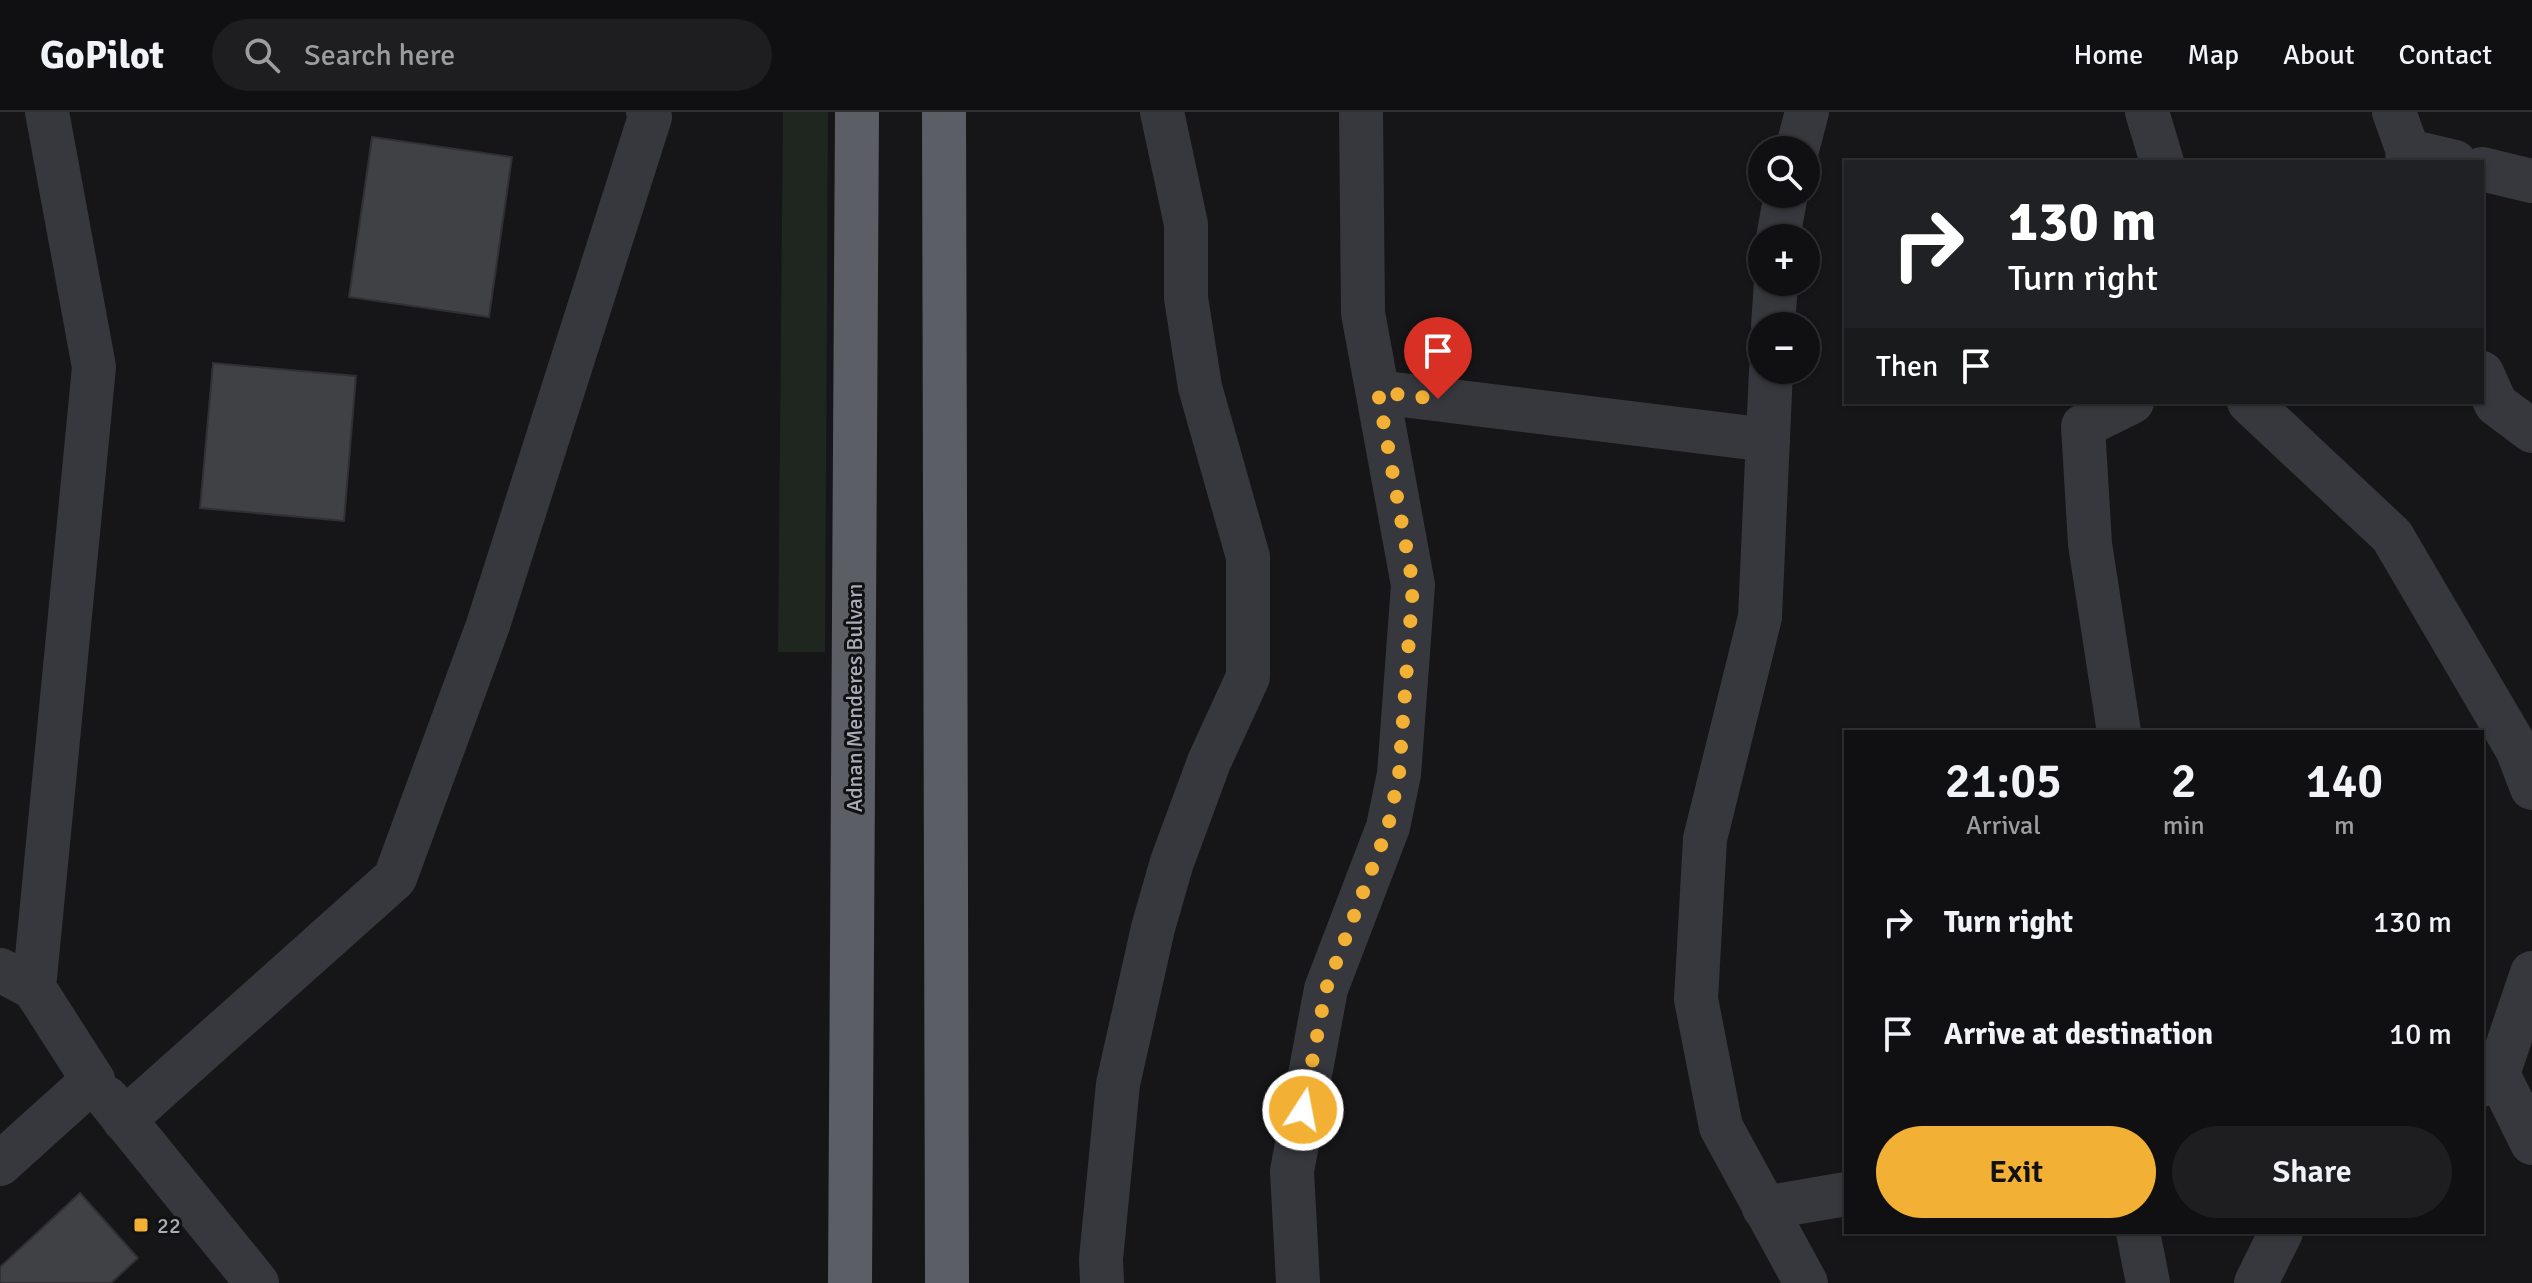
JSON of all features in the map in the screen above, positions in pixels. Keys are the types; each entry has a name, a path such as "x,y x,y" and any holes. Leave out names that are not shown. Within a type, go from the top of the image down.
{"highway":[{"name":"Adnan Menderes Bulvarı","path":"850,1283 857,112"},
{"path":"944,112 947,1283"}],"street":[{"path":"47,112 94,367 17,979 124,1120 257,1283"},
{"path":"124,1120 395,878 488,625 650,117 648,112"},
{"path":"1102,1283 1101,1259 1118,1084 1153,928 1172,862 1209,762 1248,677 1248,557 1200,387 1186,298 1186,224 1162,112"},
{"path":"1298,1283 1292,1171 1326,989 1388,827 1399,774 1413,585 1363,313 1361,112"},
{"path":"1801,136 1807,112"},
{"path":"2147,112 2161,160"},
{"path":"2403,142 2450,160"},
{"path":"2484,169 2532,181"},
{"path":"2484,377 2496,404 2532,431"},
{"path":"1770,384 1760,617 1705,839 1696,999 1721,1127 1806,1283"},
{"path":"1378,392 1768,440"},
{"path":"2119,730 2090,544 2083,426 2128,404"},
{"path":"2251,404 2392,536 2517,749 2532,788"},
{"path":"2532,973 2490,1080 2532,1143"},
{"path":"0,1164 93,1080"},
{"path":"1764,1208 1844,1194"},
{"path":"2138,1234 2148,1283"},
{"path":"2256,1283 2280,1234"}],"shaded area":[{"path":"783,112 828,112 825,652 778,652"}],"building":[{"path":"372,137 512,157 489,317 349,297"},
{"path":"213,363 356,376 344,521 200,508"},
{"path":"80,1193 138,1258 111,1283 0,1283 0,1267"}],"place":[{"name":"22","path":"141,1225"}],"route":[{"path":"1303,1110 1326,989 1388,827 1399,774 1413,585 1378,392 1438,399"}]}
